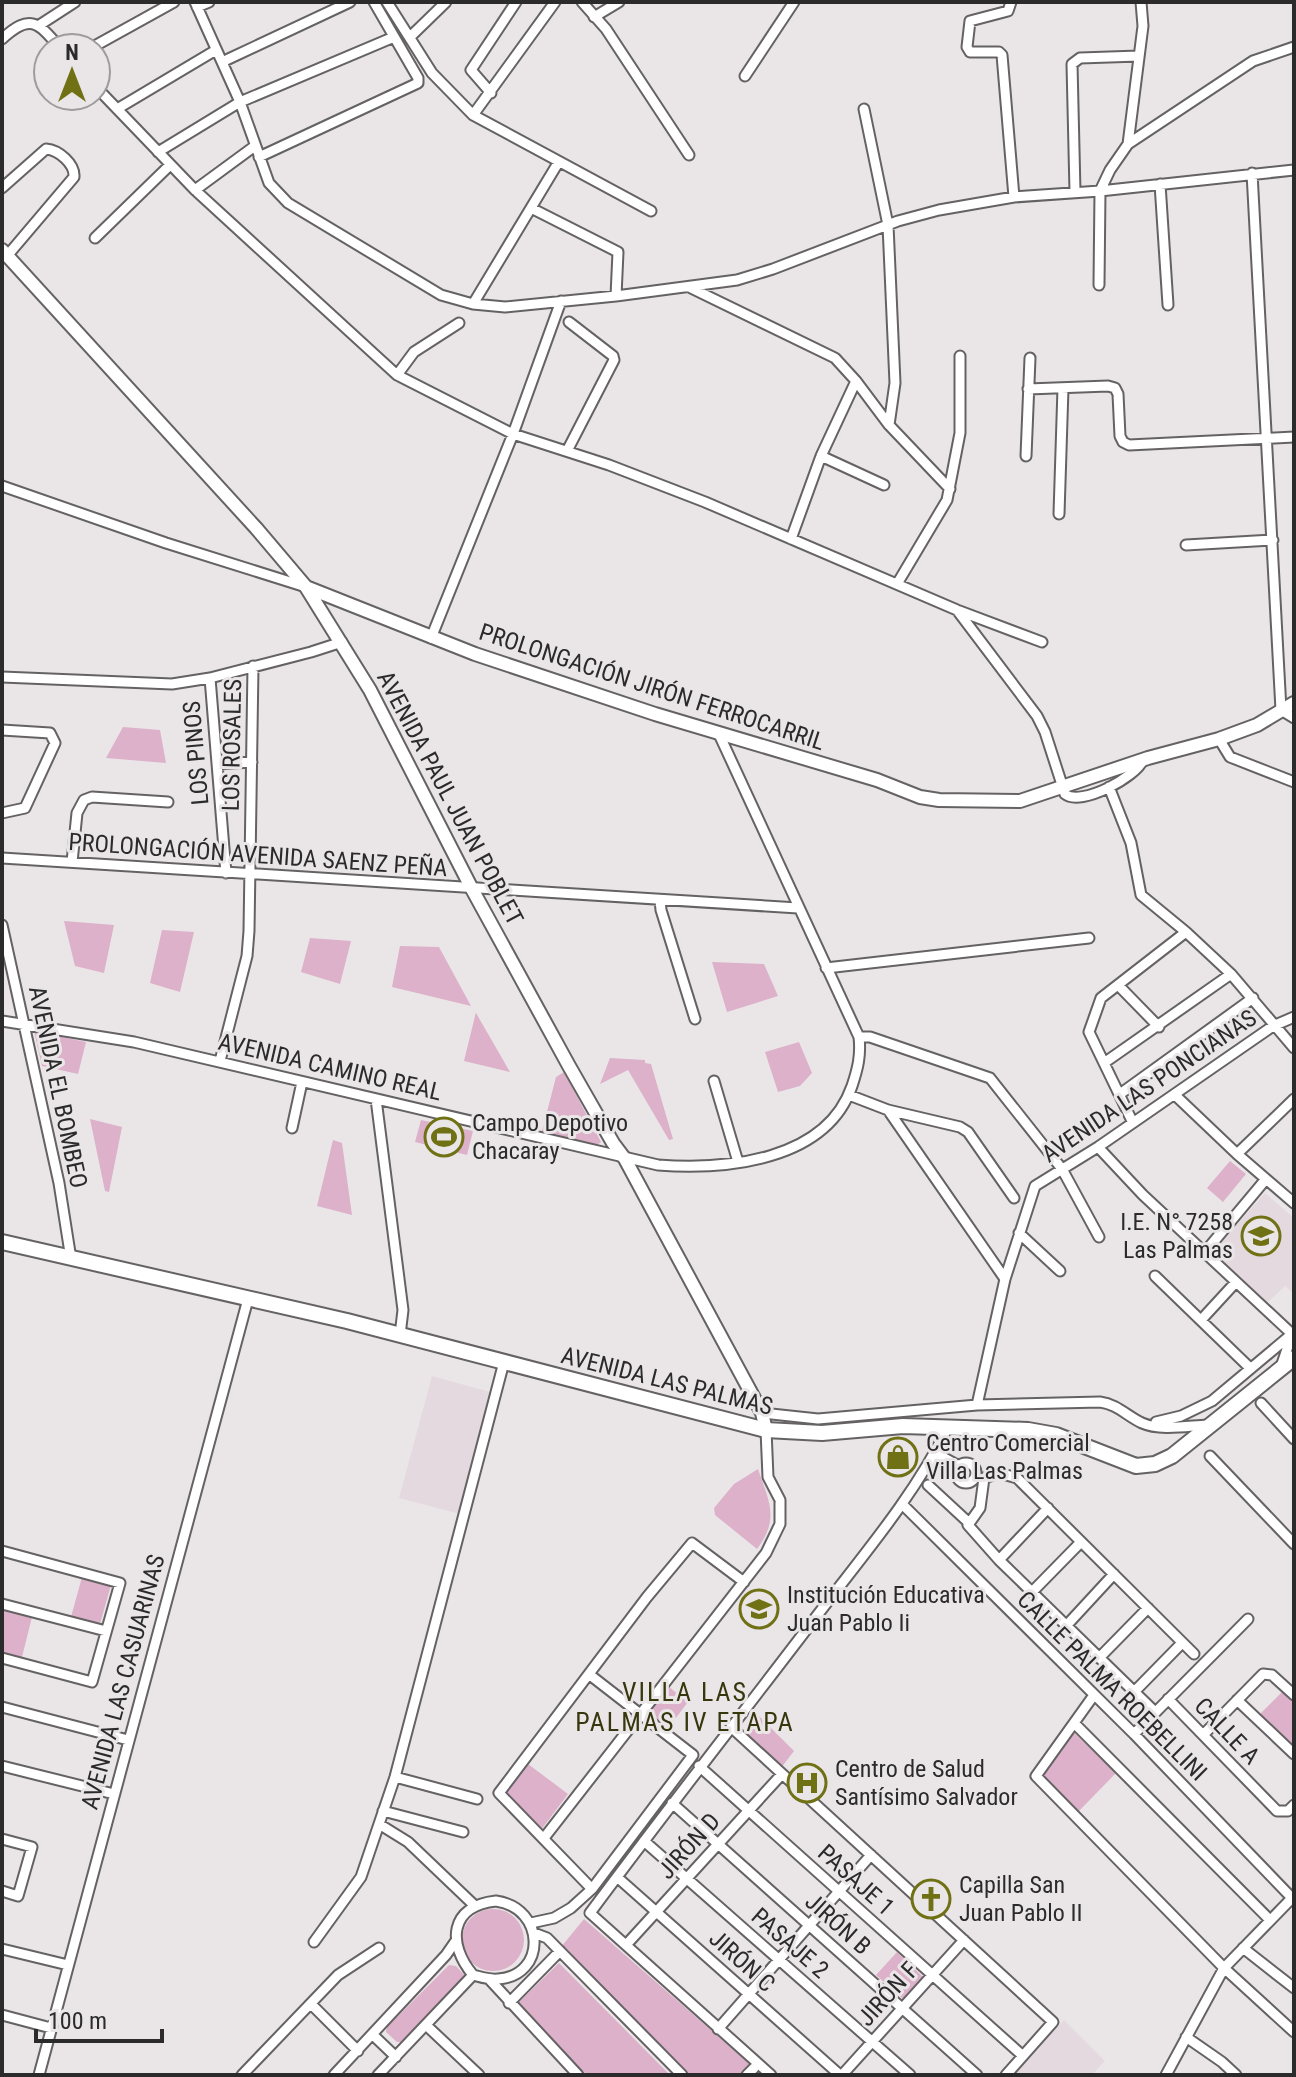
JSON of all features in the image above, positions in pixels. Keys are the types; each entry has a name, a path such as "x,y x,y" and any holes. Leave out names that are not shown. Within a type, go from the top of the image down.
{"main road":[{"name":"AVENIDA LAS PALMAS","path":"2,1242 400,1335 766,1430 822,1433 918,1427 1028,1430 1056,1435 1136,1466 1155,1464 1172,1456 1294,1358"}],"street":[{"path":"38,26 75,2"},
{"path":"112,36 174,2"},
{"path":"209,2 196,5 240,102 269,183 288,203 441,295 473,304 505,307 691,288 737,280 773,269 888,225 939,210 1014,197 1294,170"},
{"path":"222,62 350,2"},
{"path":"259,157 414,87 418,78 374,2"},
{"path":"387,2 432,73 473,115 651,211"},
{"path":"410,37 446,2"},
{"path":"491,93 471,70 516,2"},
{"path":"473,115 555,2"},
{"path":"582,2 606,29 689,155"},
{"path":"594,17 619,2"},
{"path":"745,76 794,2"},
{"path":"1011,2 1008,11 970,21 967,47 970,52 999,52 1002,55 1014,197"},
{"path":"1128,144 1143,26 1141,2"},
{"path":"2,39 19,25 31,22 44,32"},
{"path":"158,152 240,102 394,37"},
{"path":"1099,285 1100,191 1128,144 1253,61 1294,47"},
{"path":"117,109 216,50"},
{"path":"1075,192 1072,64 1080,58 1139,56"},
{"path":"112,104 195,190 397,375 513,434 705,502 957,610 1042,642"},
{"path":"864,109 888,225 895,383 889,425"},
{"path":"195,190 255,146"},
{"path":"2,188 46,149 52,149 75,171 74,177 5,253"},
{"path":"473,304 558,163"},
{"path":"95,238 170,165"},
{"path":"1252,173 1281,710 1294,718"},
{"path":"1160,184 1168,305"},
{"path":"533,209 618,252 616,296"},
{"name":"AVENIDA PAUL JUAN POBLET","path":"5,253 256,528 306,587 342,642 370,690 472,889 569,1066 625,1159 762,1413 766,1430"},
{"path":"691,288 835,358 889,425 950,489"},
{"path":"431,638 513,434 561,301"},
{"path":"567,451 614,360 613,356 569,322"},
{"path":"397,375 414,352 459,323"},
{"path":"897,584 940,514 950,489 960,433 960,356"},
{"path":"1026,456 1030,358"},
{"path":"791,539 821,456 856,381"},
{"path":"1059,514 1063,388"},
{"path":"1028,389 1115,388 1120,436 1129,445 1294,437"},
{"path":"821,456 884,485"},
{"name":"PROLONGACIÓN JIRÓN FERROCARRIL","path":"2,486 306,587 431,638 614,700 930,799 1020,801 1143,760 1219,739 1257,725 1294,703"},
{"path":"1186,545 1273,540"},
{"path":"325,616 326,609 339,601"},
{"path":"957,610 1037,716 1067,796 1076,799 1109,787 1135,771 1143,760"},
{"path":"2,677 172,684 210,678 342,642"},
{"name":"LOS ROSALES","path":"220,1061 247,956 253,666"},
{"name":"LOS PINOS","path":"210,678 226,873"},
{"path":"2,730 50,733 55,743 25,808 2,813"},
{"path":"718,732 859,1037 870,1037 990,1078 1062,1169 1099,1237"},
{"path":"1219,739 1230,757 1294,782"},
{"path":"217,764 252,762"},
{"path":"1109,787 1131,843 1141,895 1231,974 1294,1048"},
{"path":"72,862 77,813 84,800 92,797 168,802"},
{"name":"PROLONGACIÓN AVENIDA SAENZ PEÑA","path":"2,858 798,908"},
{"path":"660,900 695,1019"},
{"name":"AVENIDA EL BOMBEO","path":"2,925 61,1195 71,1259"},
{"path":"1133,1123 1089,1032 1101,998 1186,932"},
{"path":"826,968 1089,938"},
{"path":"1104,1063 1231,974"},
{"path":"1118,985 1159,1027"},
{"path":"1120,1094 1253,998"},
{"name":"AVENIDA LAS PONCIANAS","path":"977,1405 1005,1279 1035,1186 1098,1147 1273,1026 1294,1017"},
{"name":"AVENIDA CAMINO REAL","path":"2,1021 24,1022 134,1042 625,1159 690,1167 738,1162 789,1149 815,1137 830,1124 849,1095 861,1054 859,1037"},
{"path":"714,1081 738,1162"},
{"path":"292,1128 302,1082"},
{"path":"849,1095 888,1110 960,1127 968,1132 1014,1198"},
{"path":"1175,1095 1237,1154 1293,1201"},
{"path":"376,1099 403,1310 400,1335"},
{"path":"1237,1154 1294,1099"},
{"path":"888,1110 1005,1279"},
{"path":"1098,1147 1143,1195 1292,1334"},
{"path":"1205,1252 1266,1179"},
{"path":"1019,1233 1060,1271"},
{"path":"1155,1276 1250,1368"},
{"path":"1202,1319 1236,1282"},
{"name":"AVENIDA LAS CASUARINAS","path":"39,2075 248,1299"},
{"path":"1145,1425 1181,1416 1212,1401 1292,1334"},
{"path":"1281,1368 1292,1334"},
{"path":"314,1942 361,1877 395,1777 504,1362"},
{"path":"1224,1414 1230,1385"},
{"path":"762,1413 818,1419 977,1405 1106,1403 1145,1425 1211,1425"},
{"path":"1261,1403 1294,1438"},
{"path":"915,1411 918,1427"},
{"path":"771,2075 590,1913 699,1766 902,1504 947,1429"},
{"path":"544,1838 766,1553 780,1524 780,1500 768,1477 766,1430"},
{"path":"935,1453 959,1466"},
{"path":"1210,1456 1294,1544"},
{"path":"968,1522 980,1508 984,1495 979,1478 975,1468 964,1463 959,1466 956,1474 967,1483 979,1478 999,1473 1017,1478 1194,1654"},
{"path":"928,1485 968,1522 999,1560 1155,1712"},
{"name":"CALLE PALMA ROEBELLINI","path":"902,1504 1293,1897"},
{"path":"999,1560 1048,1508"},
{"path":"1032,1592 1081,1542"},
{"path":"592,1889 499,1793 647,1597 692,1543 744,1582"},
{"path":"2,1551 120,1583 92,1682 2,1658"},
{"path":"1066,1626 1114,1574"},
{"path":"2,1604 106,1631"},
{"path":"1099,1658 1148,1608"},
{"path":"1134,1734 1248,1619"},
{"path":"1134,1692 1182,1643"},
{"path":"1203,1735 1266,1673 1275,1677 1294,1695"},
{"path":"532,1928 571,1908 592,1889 693,1755 590,1675"},
{"path":"1094,1695 1036,1776 1224,1968 1294,2032"},
{"name":"CALLE A","path":"1168,1699 1277,1811 1288,1811 1294,1805"},
{"path":"1237,1700 1294,1754"},
{"path":"2,1707 128,1740"},
{"path":"1074,1723 1270,1920"},
{"path":"731,1727 1053,2022 1006,2075"},
{"path":"2,1766 114,1794"},
{"name":"PASAJE 1","path":"699,1766 1023,2056"},
{"name":"JIRÓN D","path":"626,1945 782,1774"},
{"path":"395,1777 477,1799"},
{"name":"JIRÓN B","path":"672,1803 977,2075"},
{"path":"383,1811 463,1832"},
{"path":"379,1824 408,1842 475,1906"},
{"path":"2,1839 32,1847 18,1896 2,1891"},
{"name":"PASAJE 2","path":"644,1841 910,2075"},
{"path":"718,2029 871,1855"},
{"name":"JIRÓN C","path":"617,1877 841,2075"},
{"path":"1166,2075 1224,1968 1293,1897"},
{"path":"334,2075 446,1955 455,1942 460,1921 475,1906 485,1902 507,1902 517,1907 532,1928 547,1938 682,2075"},
{"path":"547,1938 554,1918"},
{"path":"455,1942 462,1962 473,1975 489,1979 510,1977 527,1964 535,1944 532,1928"},
{"name":"JIRÓN F","path":"841,2075 964,1940"},
{"path":"242,2075 338,1975 379,1948"},
{"path":"1243,1948 1294,1988"},
{"path":"2,1949 68,1965"},
{"path":"509,2003 560,1951"},
{"path":"383,2074 473,1975"},
{"path":"489,1979 578,2075"},
{"path":"311,2004 358,2051"},
{"path":"2,2015 51,2028"},
{"path":"427,2026 479,2075"},
{"path":"373,2035 396,2057"},
{"path":"1186,2037 1236,2075"}],"shaded area":[{"path":"123,727 160,730 166,763 106,758"},
{"path":"64,921 114,925 104,973 75,966"},
{"path":"162,930 194,932 180,992 150,983"},
{"path":"310,938 351,941 340,984 301,972"},
{"path":"400,946 439,947 471,1006 392,987"},
{"path":"712,962 764,964 778,996 727,1012"},
{"path":"476,1013 510,1072 464,1061"},
{"path":"34,1031 86,1042 78,1074 42,1066"},
{"path":"799,1042 812,1073 800,1086 778,1092 765,1052"},
{"path":"610,1058 645,1060 645,1063 651,1064 673,1139 669,1140 628,1070 600,1084"},
{"path":"564,1072 601,1142 597,1145 542,1131 556,1077"},
{"path":"90,1119 122,1127 109,1192 105,1191"},
{"name":"Campo Depotivo Chacaray","path":"421,1120 473,1131 467,1155 415,1142"},
{"path":"333,1140 342,1143 352,1215 317,1206"},
{"path":"1230,1161 1246,1174 1223,1202 1207,1188"},
{"name":"I.E. N° 7258 Las Palmas","path":"1265,1193 1294,1218 1294,1294 1285,1286 1265,1305 1212,1253"},
{"path":"432,1376 490,1392 493,1396 460,1514 399,1498"},
{"path":"758,1469 769,1501 770,1519 757,1549 715,1515 714,1508 734,1484"},
{"path":"82,1577 111,1585 100,1624 71,1617"},
{"path":"3,1610 32,1617 22,1657 2,1652"},
{"path":"669,1687 688,1702 668,1728 648,1713"},
{"path":"1284,1690 1294,1700 1294,1748 1259,1715"},
{"path":"754,1711 794,1751 781,1768 747,1734 746,1729"},
{"path":"1073,1732 1116,1773 1078,1812 1043,1776"},
{"path":"528,1764 568,1794 541,1830 506,1793"},
{"path":"487,1909 499,1909 515,1918 522,1928 522,1952 515,1962 499,1971 487,1971 467,1957 462,1946 462,1934 476,1914"},
{"path":"584,1919 752,2066 743,2075 690,2075 561,1947"},
{"path":"897,1952 923,1977 903,1999 876,1975"},
{"path":"559,1963 670,2075 587,2075 517,2004"},
{"path":"449,1965 456,1966 465,1976 464,1980 402,2042 397,2042 386,2032 387,2027"},
{"path":"1064,2020 1105,2061 1092,2075 1013,2075"}],"place":[{"name":"Campo Depotivo Chacaray","path":"444,1137"},
{"name":"I.E. N° 7258 Las Palmas","path":"1261,1236"},
{"name":"Centro Comercial Villa Las Palmas","path":"898,1457"},
{"name":"Institución Educativa Juan Pablo Ii","path":"759,1609"},
{"name":"Centro de Salud Santísimo Salvador","path":"807,1783"},
{"name":"Capilla San Juan Pablo II","path":"931,1899"}],"district":[{"name":"VILLA LAS PALMAS IV ETAPA","path":"685,1707"}]}
